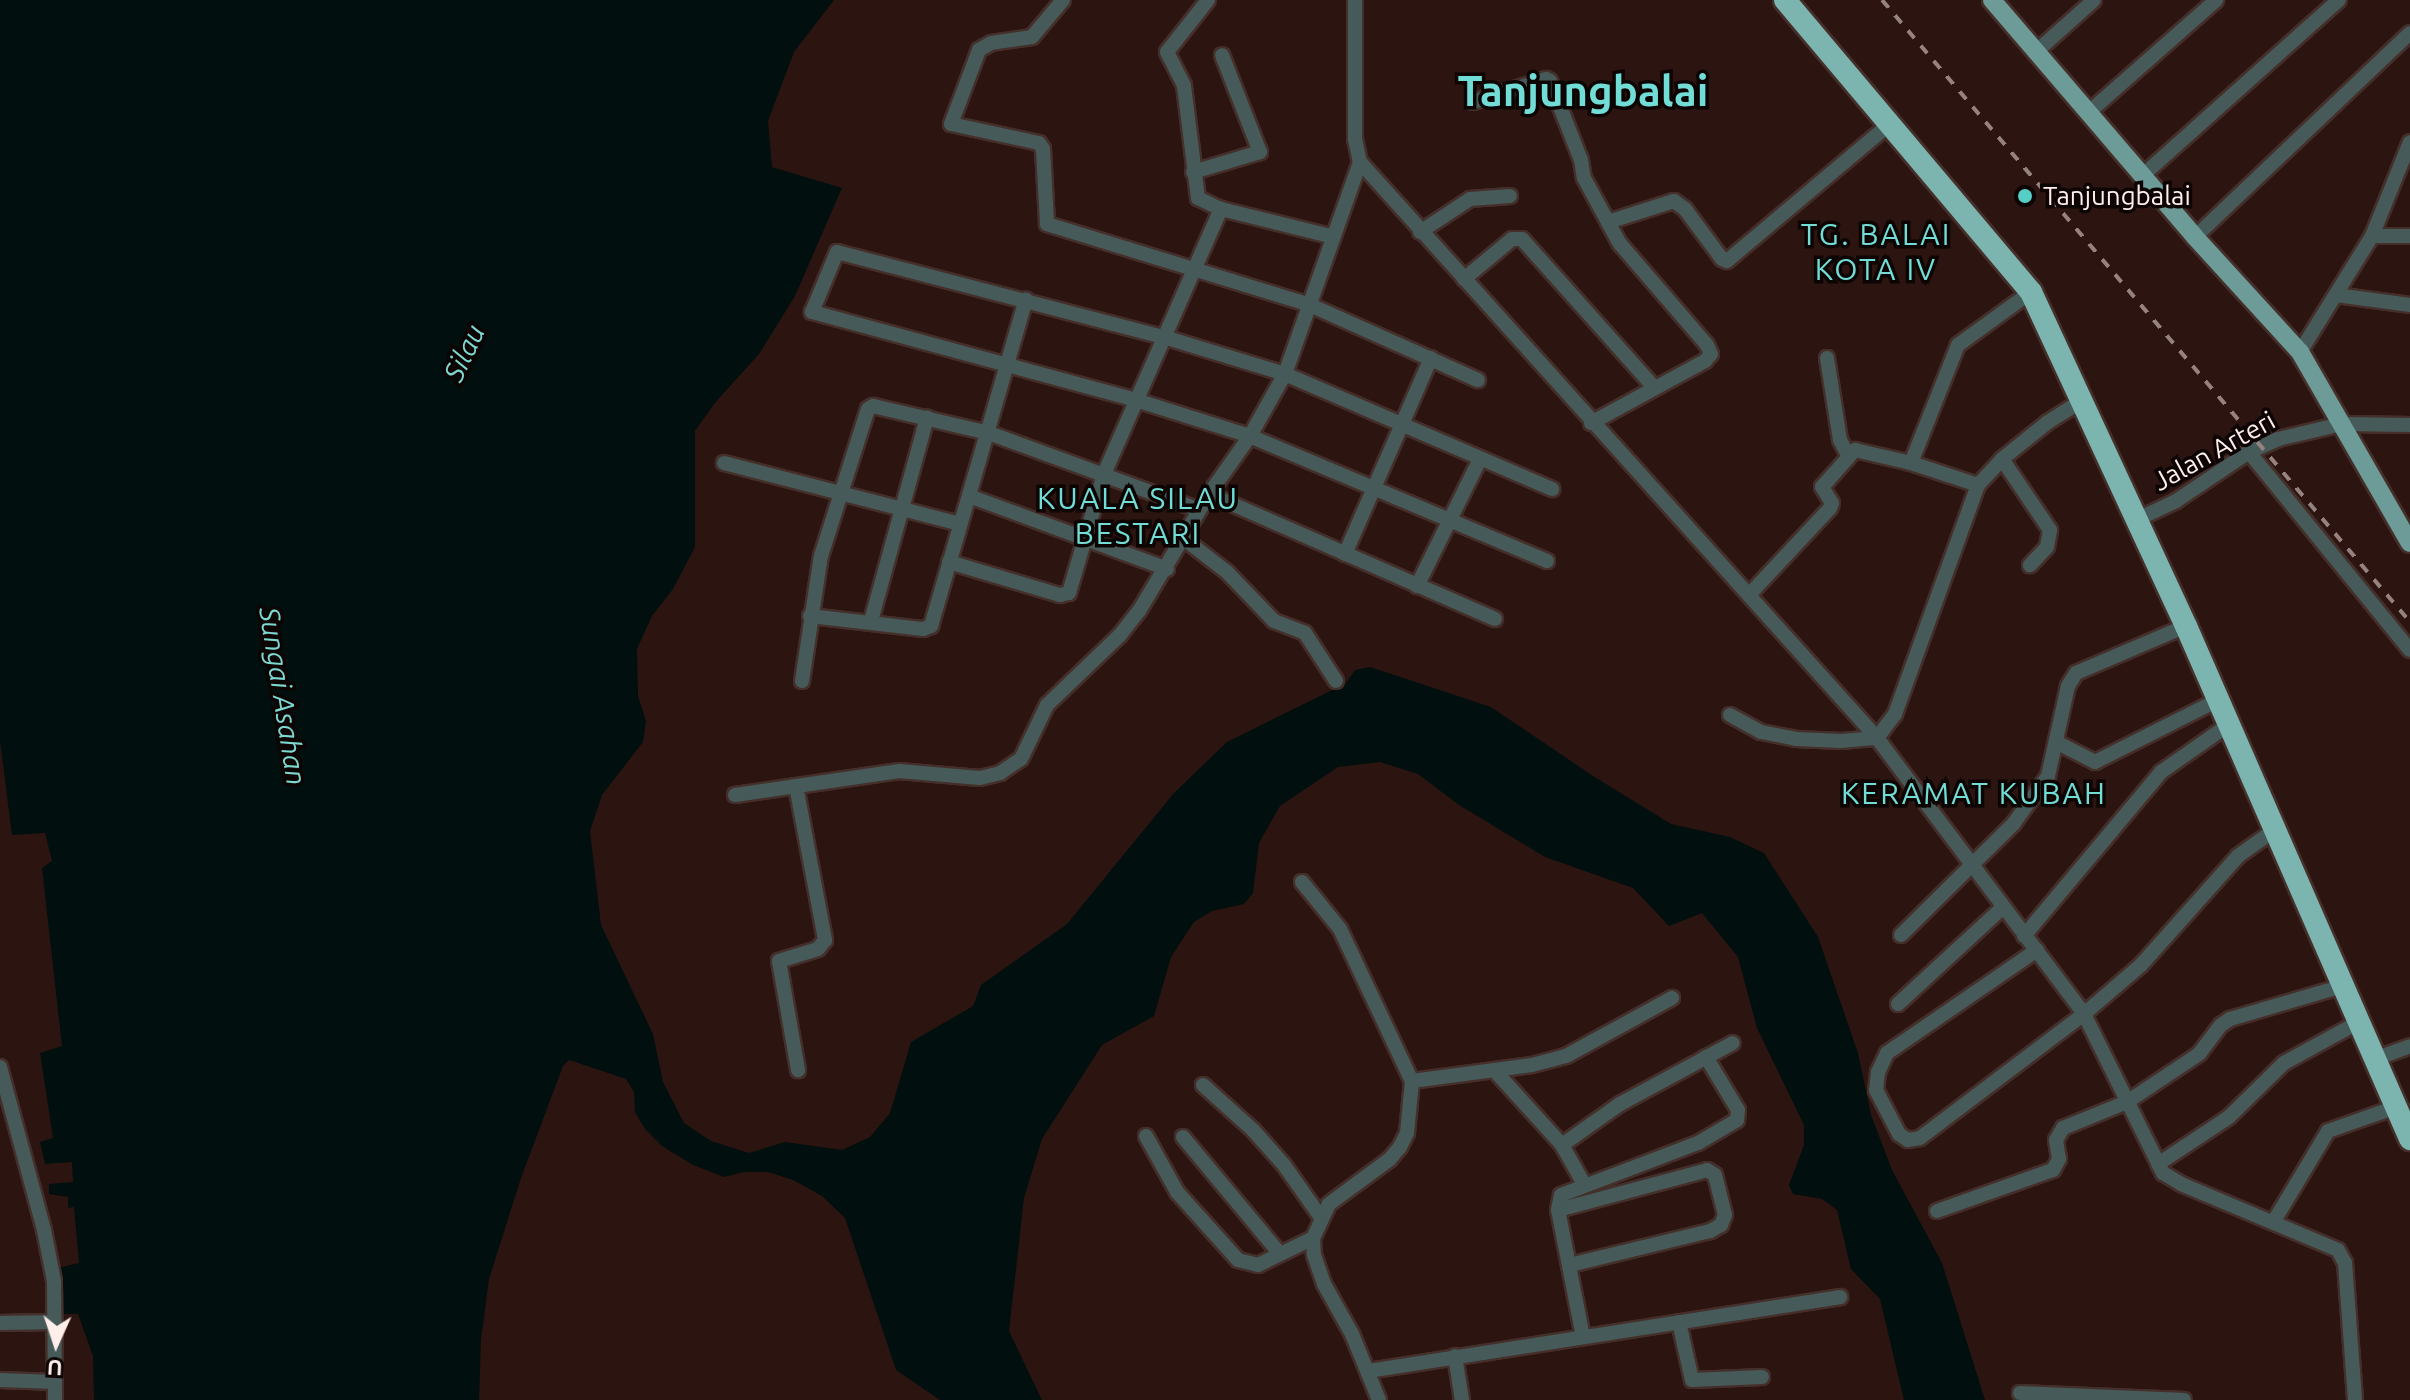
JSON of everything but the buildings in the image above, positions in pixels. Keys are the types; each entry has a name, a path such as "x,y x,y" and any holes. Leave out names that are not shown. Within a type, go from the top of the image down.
{"highway":[{"path":"1785,0 2031,292 2186,626 2216,701 2276,829 2410,1139"}],"main road":[{"path":"1992,0 2195,237 2300,352 2410,543"}],"street":[{"path":"1063,0 1032,37 991,43 979,50 952,126 1039,143 1043,149 1044,216 1051,226 1310,305 1478,380"},
{"path":"1208,0 1167,52 1184,86 1198,198 1221,209 1334,237"},
{"path":"1355,0 1355,139 1360,162 1591,423 1877,738 2084,1014 2158,1164 2172,1180 2332,1245 2343,1256 2355,1400"},
{"path":"2037,51 2094,0"},
{"path":"2088,113 2216,0"},
{"path":"2142,176 2339,0"},
{"path":"2195,237 2410,33"},
{"path":"1193,172 1260,152 1222,55"},
{"path":"1473,102 1546,79 1550,81 1581,160 1584,178 1620,244 1664,292 1711,354 1705,361 1591,423"},
{"path":"1608,222 1674,201 1685,209 1722,259 1727,261 1891,123"},
{"path":"2300,352 2372,236 2410,142"},
{"path":"735,795 899,771 980,778 1012,767 1030,745 1047,705 1120,635 1167,569 1199,510 1250,436 1285,374 1360,162"},
{"path":"1420,232 1470,199 1510,196"},
{"path":"949,562 1064,595 1070,589 1104,474 1221,209"},
{"path":"2372,236 2410,236"},
{"path":"1464,279 1512,239 1522,239 1654,387"},
{"path":"1547,561 1250,436 1136,400 812,312 837,252 1164,337 1285,374 1552,489"},
{"path":"1911,463 1958,345 2031,292"},
{"path":"2336,295 2410,305"},
{"path":"810,616 928,628 933,623 1026,300"},
{"path":"1345,554 1431,358"},
{"path":"1827,358 1840,440 1848,455"},
{"path":"1730,715 1761,732 1796,739 1841,741 1877,738 1895,714 1978,485 2002,459 2048,422 2082,401"},
{"path":"802,681 821,556 868,409 873,406 989,433 1199,510"},
{"path":"871,621 899,510 927,418"},
{"name":"Jalan Arteri","path":"2138,519 2176,501 2249,452 2311,428 2342,424 2410,425"},
{"path":"1749,595 1830,508 1832,503 1822,487 1855,450 1911,463 1978,485"},
{"path":"2249,452 2410,650"},
{"path":"1417,586 1480,459"},
{"path":"2002,459 2050,530 2047,547 2030,565"},
{"path":"724,463 960,524"},
{"path":"1209,494 1495,619"},
{"path":"969,496 1167,569"},
{"path":"1183,538 1227,572 1274,621 1305,633 1336,681"},
{"path":"1901,935 2014,823 2048,776 2068,686 2076,673 2186,626"},
{"path":"2056,742 2095,762 2216,701"},
{"path":"2024,936 2161,772 2228,725"},
{"path":"796,786 825,940 818,949 779,961 798,1070"},
{"path":"2037,950 1887,1053 1878,1072 1876,1090 1899,1134 1908,1140 1920,1138 2084,1014 2141,965 2238,856 2276,829"},
{"path":"1302,882 1340,929 1412,1081 1407,1133 1400,1147 1390,1159 1329,1204 1320,1216 1313,1238 1314,1255 1324,1284 1368,1371 1379,1400"},
{"path":"1898,1004 2003,907"},
{"path":"1937,1211 2053,1170 2059,1159 2056,1140 2063,1128 2127,1102 2199,1054 2221,1025 2230,1019 2343,986"},
{"path":"1412,1081 1495,1071 1566,1056 1672,998"},
{"path":"2158,1164 2229,1117 2284,1063 2359,1022"},
{"path":"1562,1145 1614,1107 1733,1043"},
{"path":"2375,1059 2410,1046"},
{"path":"1583,1337 1558,1210 1565,1191 1698,1143 1737,1120 1739,1114 1706,1057"},
{"path":"0,1067 44,1230 54,1281 55,1400"},
{"path":"1495,1071 1562,1145 1584,1184"},
{"path":"1203,1085 1253,1130 1284,1165 1320,1216"},
{"path":"2274,1221 2328,1131 2396,1107"},
{"path":"1146,1136 1177,1192 1238,1260 1258,1265 1313,1238"},
{"path":"1183,1137 1280,1254"},
{"path":"1569,1265 1699,1235 1721,1225 1725,1215 1715,1175 1707,1170 1698,1143"},
{"path":"1558,1210 1707,1170"},
{"path":"1368,1371 1840,1297"},
{"path":"0,1323 55,1322"},
{"path":"1679,1322 1692,1380 1762,1377"},
{"path":"1455,1356 1462,1400"},
{"path":"0,1380 55,1382"},
{"path":"2020,1393 2184,1400"}],"water":[{"path":"0,0 834,0 794,52 768,121 772,167 842,188 795,296 759,354 714,404 695,431 695,547 673,589 652,616 637,649 638,696 646,721 643,742 602,795 590,831 601,925 653,1034 663,1082 684,1123 711,1141 749,1153 785,1142 842,1150 870,1137 890,1113 911,1042 973,1006 981,985 1067,924 1174,793 1227,742 1346,683 1355,670 1370,667 1491,707 1671,824 1730,837 1764,853 1818,937 1858,1053 1871,1115 1892,1170 1942,1263 1985,1400 1904,1400 1880,1299 1851,1269 1837,1210 1822,1199 1793,1194 1789,1185 1804,1145 1804,1125 1757,1028 1738,957 1702,913 1669,926 1633,888 1545,857 1459,805 1418,774 1380,762 1338,767 1280,806 1259,843 1253,893 1244,904 1212,911 1194,922 1171,957 1154,1016 1102,1045 1042,1139 1024,1198 1009,1331 1042,1400 940,1400 896,1370 845,1218 822,1196 793,1180 768,1172 744,1172 724,1177 693,1165 662,1146 645,1129 635,1112 634,1092 626,1079 569,1060 563,1066 521,1178 489,1279 481,1340 479,1400 94,1400 93,1356 78,1314 61,1314 58,1268 79,1263 74,1207 68,1208 68,1197 49,1194 49,1184 73,1182 72,1162 45,1164 40,1142 53,1138 40,1053 62,1046 42,868 52,861 45,833 12,835 0,741"}],"railway":[{"path":"1882,0 2410,622"}],"place":[{"name":"Tanjungbalai","path":"2025,196"}],"district":[{"name":"Tanjungbalai","path":"1583,91"},
{"name":"TG. BALAI KOTA IV","path":"1876,251"},
{"name":"KUALA SILAU BESTARI","path":"1138,515"},
{"name":"KERAMAT KUBAH","path":"1974,793"}],"water label":[{"name":"Silau","path":"464,353"},
{"name":"Sungai Asahan","path":"283,696"}]}
